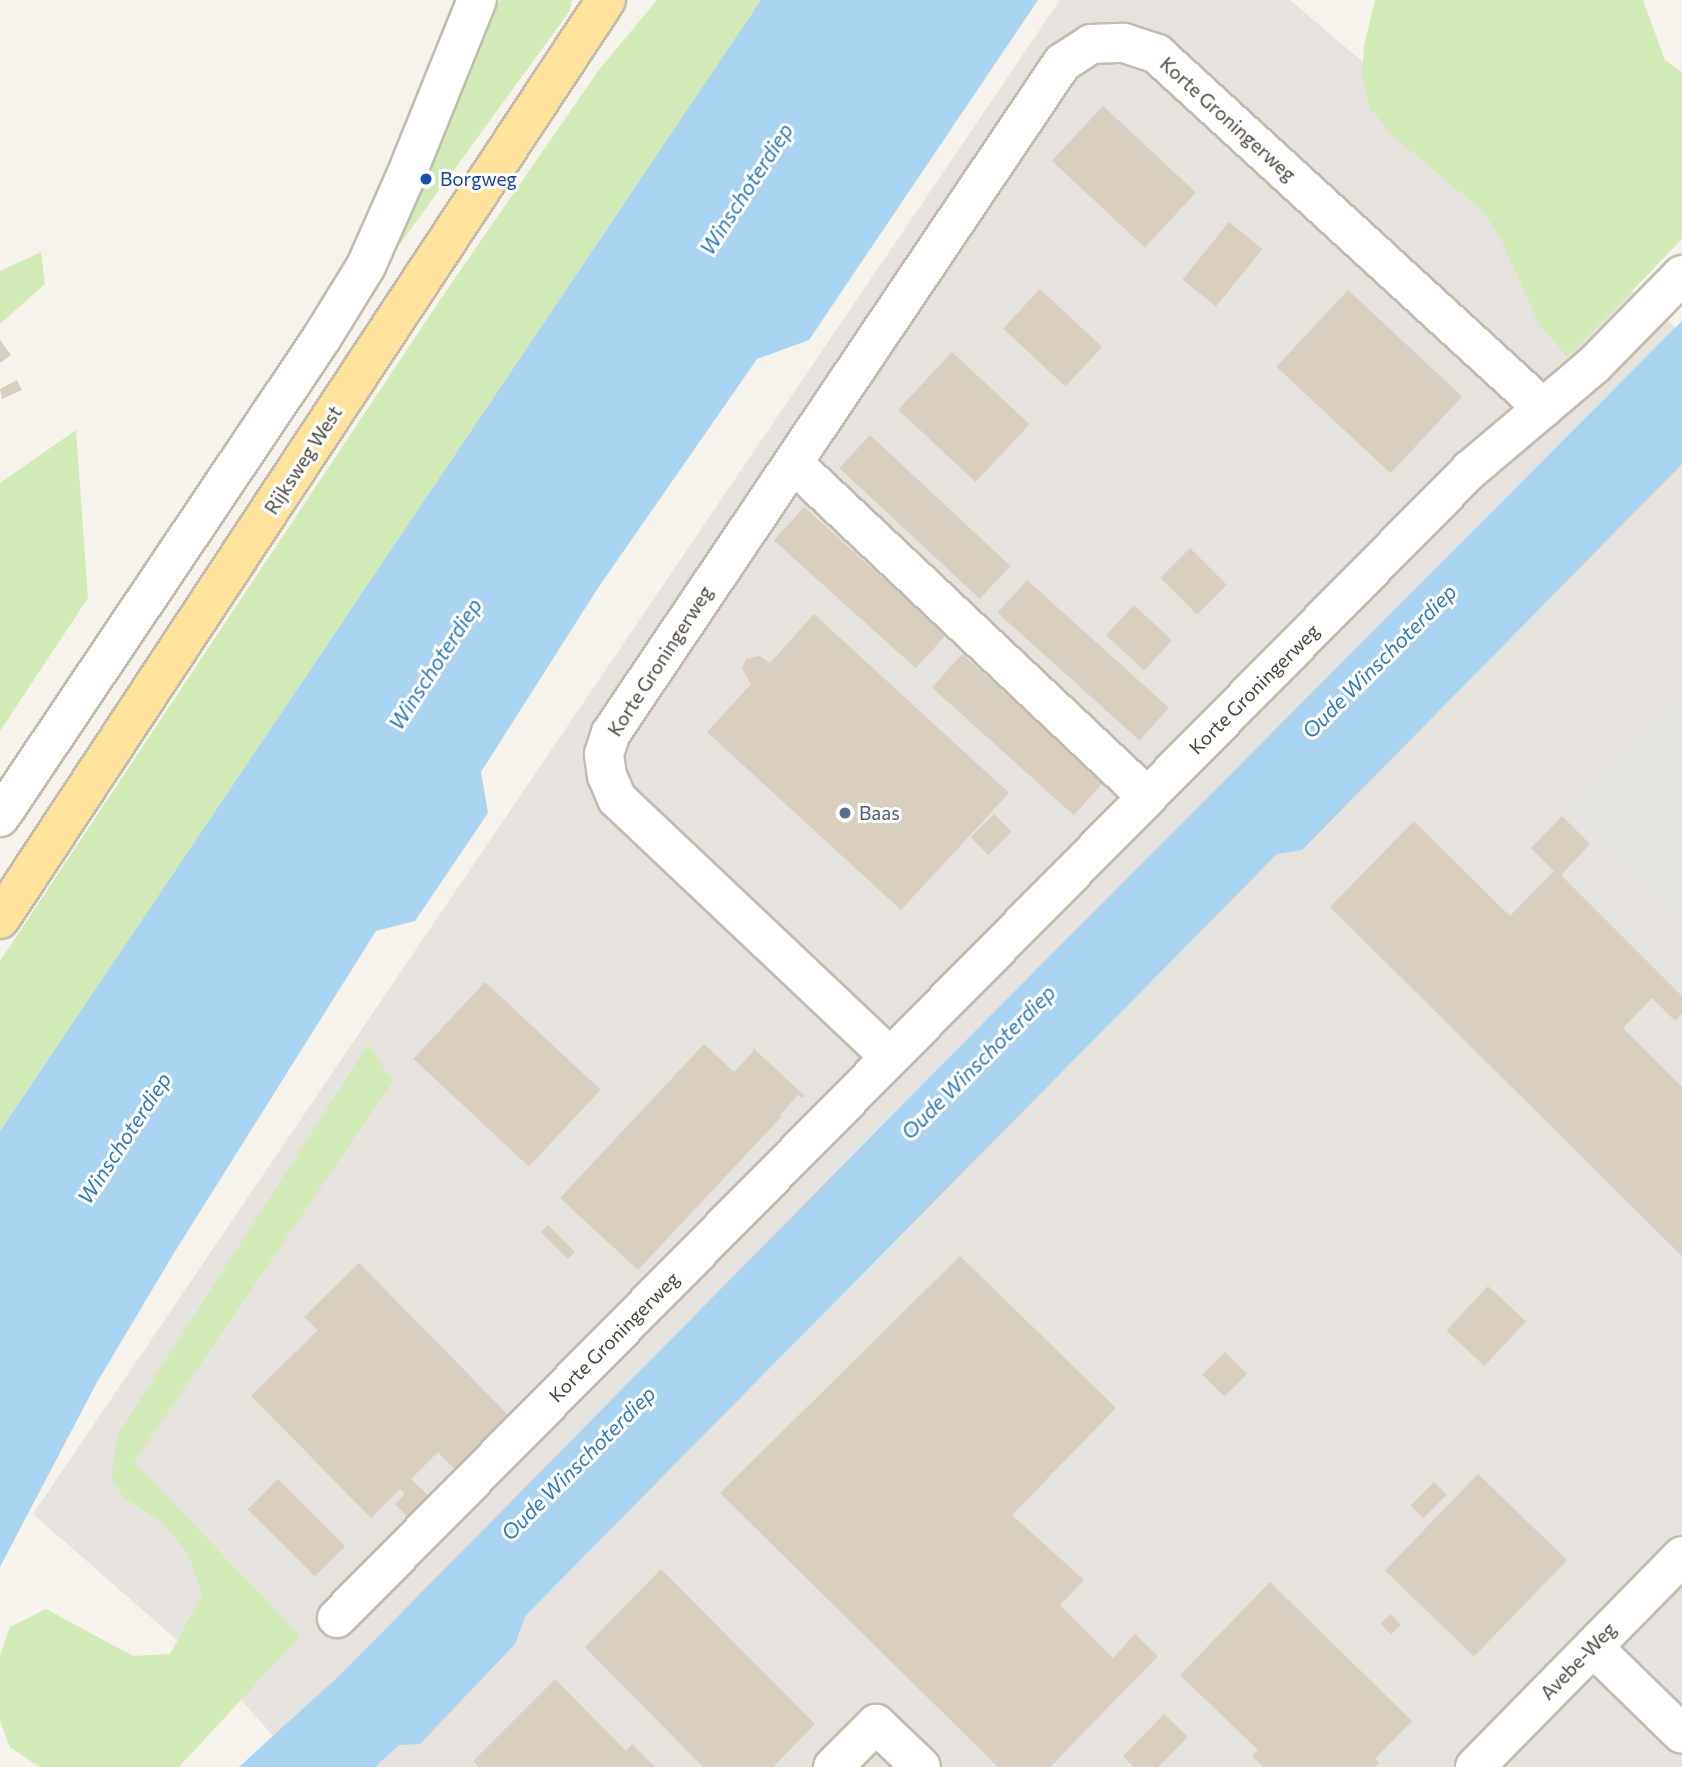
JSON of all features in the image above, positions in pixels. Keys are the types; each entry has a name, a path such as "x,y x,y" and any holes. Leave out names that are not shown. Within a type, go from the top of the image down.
{"main road":[{"name":"Rijksweg West","path":"0,919 606,0"}],"street":[{"path":"0,817 321,339 366,266 405,178 477,0"},
{"name":"Korte Groningerweg","path":"890,1057 617,799 607,776 604,754 611,733 1062,63 1091,44 1124,43 1157,54 1543,408"},
{"name":"Korte Groningerweg","path":"337,1618 1470,470 1594,365 1682,275"},
{"path":"793,463 1148,797"},
{"name":"Avebe-Weg","path":"1475,1767 1682,1556"},
{"path":"1592,1647 1682,1734"},
{"path":"833,1767 876,1724 921,1767"}],"shaded area":[{"path":"1060,0 1290,0 1682,333 1682,1767 332,1767 282,1746 226,1683 33,1514"},
{"path":"1682,686 1682,933 1559,814"}],"green space":[{"path":"500,0 572,0 569,12 397,248"},
{"path":"657,0 761,0 0,1131 0,961 442,297 598,71"},
{"path":"1375,0 1643,0 1665,60 1682,72 1682,239 1568,357 1540,326 1501,239 1484,212 1393,136 1370,108 1362,77 1364,46"},
{"path":"41,252 45,284 0,324 0,271"},
{"path":"76,430 88,598 0,731 0,483"},
{"path":"368,1045 393,1081 134,1462 300,1636 179,1767 39,1767 10,1747 0,1721 0,1655 10,1627 46,1609 133,1656 170,1654 202,1595 189,1555 160,1520 125,1499 111,1479 118,1434"}],"water":[{"name":"Winschoterdiep","path":"761,0 1038,0 809,340 757,359 598,588 481,772 488,813 415,921 376,931 174,1253 96,1384 0,1567 0,1131"},
{"name":"Oude Winschoterdiep","path":"1682,321 1682,464 1302,850 1277,854 526,1615 515,1644 420,1744 399,1745 375,1767 239,1767 340,1675 992,1014"}],"building":[{"path":"1103,106 1196,193 1145,247 1052,161"},
{"path":"1229,222 1262,249 1216,307 1182,280"},
{"path":"1040,289 1102,347 1065,386 1003,328"},
{"path":"1348,290 1462,396 1390,473 1276,367"},
{"path":"0,340 11,355 0,363"},
{"path":"952,352 1030,424 976,482 898,410"},
{"path":"17,380 22,390 2,399 0,389"},
{"path":"870,435 1010,566 980,599 839,468"},
{"path":"804,507 946,635 916,668 774,540"},
{"path":"1190,548 1227,585 1197,614 1160,578"},
{"path":"1027,580 1169,708 1139,741 998,613"},
{"path":"1134,605 1172,640 1144,670 1106,635"},
{"path":"814,614 1009,793 901,910 707,732 751,684 742,669 746,659 760,656 770,663"},
{"path":"962,654 1104,782 1074,815 932,687"},
{"path":"994,814 1012,832 988,855 971,837"},
{"path":"1562,816 1590,844 1561,875 1682,996 1682,1014 1675,1021 1652,998 1623,1028 1682,1087 1682,1256 1330,907 1414,821 1510,916 1554,871 1531,848"},
{"path":"485,982 601,1090 529,1167 413,1059"},
{"path":"704,1044 734,1072 753,1052 753,1048 805,1096 802,1098 798,1095 780,1115 782,1116 638,1270 560,1198"},
{"path":"548,1225 575,1252 568,1259 541,1232"},
{"path":"960,1256 1116,1408 1012,1515 1084,1580 1060,1605 1113,1658 1135,1634 1158,1656 1050,1767 998,1767 720,1493"},
{"path":"359,1263 518,1425 464,1479 438,1452 411,1479 438,1505 417,1527 395,1504 405,1494 400,1489 371,1518 251,1396 318,1330 304,1317"},
{"path":"1488,1286 1526,1321 1484,1366 1446,1331"},
{"path":"1225,1352 1247,1374 1224,1397 1202,1375"},
{"path":"1478,1474 1567,1560 1474,1657 1385,1570"},
{"path":"278,1479 345,1546 315,1577 248,1509"},
{"path":"1434,1482 1447,1495 1423,1518 1411,1505"},
{"path":"661,1569 815,1724 773,1767 703,1767 585,1647"},
{"path":"1270,1582 1412,1721 1375,1759 1379,1763 1375,1767 1263,1767 1252,1756 1258,1750 1180,1675"},
{"path":"1391,1614 1401,1625 1391,1635 1381,1623"},
{"path":"555,1679 626,1751 632,1744 655,1767 479,1767 473,1761"},
{"path":"1164,1714 1188,1737 1158,1767 1134,1767 1123,1756"}],"place":[{"name":"Borgweg","path":"426,179"},
{"name":"Baas","path":"845,813"}]}
